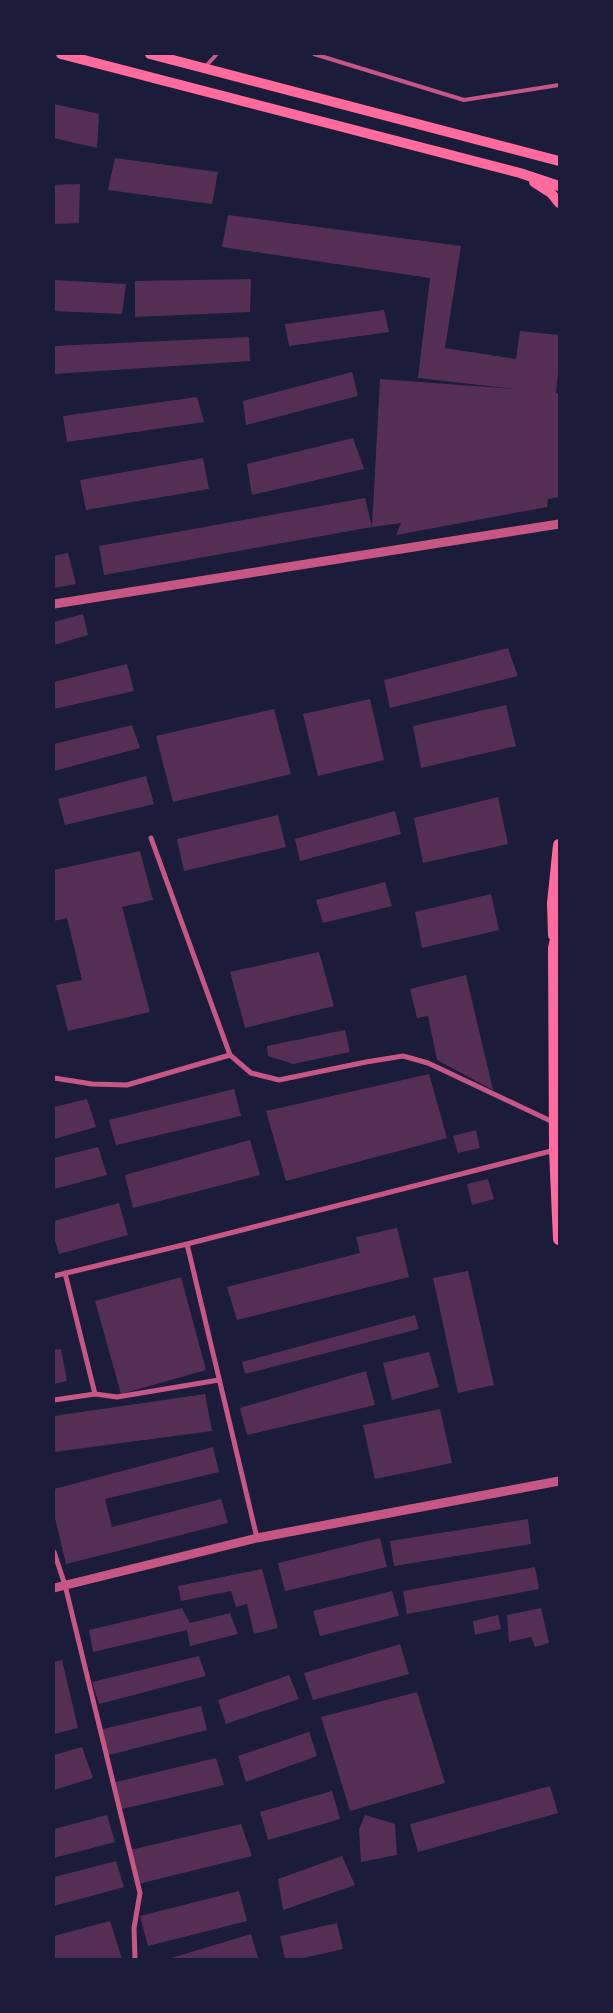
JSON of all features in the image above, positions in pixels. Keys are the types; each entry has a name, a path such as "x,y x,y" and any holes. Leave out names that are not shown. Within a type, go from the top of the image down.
{"main road":[{"path":"61,54 520,174 559,186"},
{"path":"150,54 559,161"},
{"path":"520,174 551,193 559,203"},
{"path":"559,845 553,903 555,1150 559,1239"},
{"path":"554,948 559,926"}],"street":[{"path":"54,604 559,524"},
{"path":"150,838 230,1055 251,1073 279,1080 403,1056 428,1063 555,1123"},
{"path":"54,1078 92,1084 127,1085 230,1055"},
{"path":"54,1276 555,1150"},
{"path":"187,1244 257,1538"},
{"path":"65,1273 95,1394"},
{"path":"54,1400 95,1394 117,1397 219,1380"},
{"path":"54,1588 257,1538 559,1481"},
{"path":"54,1552 65,1585 140,1893 134,1928 135,1959"}],"lane":[{"path":"204,69 217,54"},
{"path":"314,54 464,100 559,85"}],"building":[{"path":"54,104 99,114 97,148 54,138"},
{"path":"115,158 218,172 212,204 108,190"},
{"path":"80,184 79,223 54,224 54,185"},
{"path":"228,215 461,246 445,348 516,359 520,331 559,335 556,393 559,393 559,497 548,499 547,507 396,535 401,523 372,527 380,379 515,389 418,378 430,278 222,247"},
{"path":"251,279 250,312 135,317 135,281"},
{"path":"54,280 126,284 122,314 54,311"},
{"path":"384,310 389,332 289,346 285,324"},
{"path":"249,337 250,361 54,374 54,346"},
{"path":"352,372 358,396 246,425 243,401"},
{"path":"197,397 204,422 67,442 63,416"},
{"path":"353,438 364,469 252,495 247,464"},
{"path":"203,458 209,489 86,510 80,480"},
{"path":"365,498 372,527 104,575 99,546"},
{"path":"68,553 76,584 54,588 54,556"},
{"path":"83,614 88,635 54,645 54,622"},
{"path":"508,648 518,676 390,708 384,680"},
{"path":"127,664 134,691 54,709 54,682"},
{"path":"370,699 384,760 318,776 303,714"},
{"path":"506,705 516,746 421,768 413,726"},
{"path":"274,709 291,774 173,802 156,736"},
{"path":"132,725 140,748 54,771 54,744"},
{"path":"146,776 154,804 65,825 58,799"},
{"path":"498,797 508,844 423,863 414,818"},
{"path":"395,811 401,834 300,861 295,839"},
{"path":"278,815 286,847 184,871 177,839"},
{"path":"140,851 153,900 122,907 150,1012 68,1031 56,985 82,980 67,918 54,921 54,870"},
{"path":"385,882 392,906 323,923 316,900"},
{"path":"491,894 499,930 422,948 415,912"},
{"path":"319,952 334,1006 245,1028 230,972"},
{"path":"466,975 493,1090 437,1060 428,1016 417,1018 410,989"},
{"path":"345,1030 350,1052 293,1064 268,1056 267,1046"},
{"path":"429,1074 447,1138 286,1181 266,1111"},
{"path":"234,1089 241,1116 116,1145 109,1120"},
{"path":"87,1099 96,1127 54,1139 54,1107"},
{"path":"476,1130 480,1148 458,1153 453,1136"},
{"path":"250,1140 260,1175 133,1208 125,1175"},
{"path":"98,1147 107,1175 54,1189 54,1158"},
{"path":"488,1179 494,1199 472,1205 467,1184"},
{"path":"119,1203 128,1235 59,1254 54,1237 54,1221"},
{"path":"397,1228 409,1277 237,1320 227,1287 360,1253 356,1237"},
{"path":"468,1271 494,1385 458,1393 433,1278"},
{"path":"181,1277 206,1370 121,1394 95,1301"},
{"path":"415,1315 419,1329 245,1374 242,1362"},
{"path":"61,1349 67,1381 54,1384 54,1350"},
{"path":"429,1352 439,1387 392,1400 383,1363"},
{"path":"366,1371 375,1405 247,1435 240,1408"},
{"path":"205,1394 212,1431 54,1452 54,1416"},
{"path":"440,1409 452,1463 375,1479 363,1425"},
{"path":"213,1447 219,1472 105,1499 112,1527 221,1499 228,1523 66,1564 54,1514 54,1489"},
{"path":"528,1519 531,1544 394,1566 390,1541"},
{"path":"380,1538 387,1567 285,1591 278,1563"},
{"path":"535,1567 539,1589 407,1614 403,1591"},
{"path":"262,1569 278,1628 254,1634 247,1604 236,1607 231,1591 181,1601 178,1586"},
{"path":"392,1591 399,1616 320,1636 313,1611"},
{"path":"182,1608 190,1623 230,1613 238,1634 190,1646 187,1630 93,1652 89,1630"},
{"path":"541,1608 549,1643 535,1647 531,1637 509,1642 507,1615"},
{"path":"498,1615 501,1629 475,1635 473,1621"},
{"path":"400,1644 409,1674 313,1700 304,1673"},
{"path":"199,1656 206,1676 99,1704 92,1682"},
{"path":"62,1660 78,1728 54,1734 54,1662"},
{"path":"289,1675 299,1699 226,1724 218,1700"},
{"path":"417,1692 445,1783 350,1811 321,1717"},
{"path":"201,1706 207,1730 105,1756 99,1730"},
{"path":"309,1732 317,1756 246,1782 238,1756"},
{"path":"82,1747 93,1778 54,1790 54,1755"},
{"path":"216,1758 224,1785 118,1810 112,1783"},
{"path":"550,1786 558,1813 418,1852 410,1824"},
{"path":"332,1791 340,1819 268,1840 260,1812"},
{"path":"107,1815 115,1842 54,1858 54,1829"},
{"path":"365,1815 395,1824 397,1855 361,1862 359,1829"},
{"path":"241,1824 252,1856 138,1884 130,1850"},
{"path":"342,1856 355,1885 283,1910 278,1879"},
{"path":"116,1861 124,1887 54,1906 54,1877"},
{"path":"239,1891 247,1921 148,1946 140,1916"},
{"path":"110,1921 122,1959 54,1959 54,1936"},
{"path":"337,1923 343,1949 299,1959 285,1959 280,1936"},
{"path":"251,1934 258,1958 168,1959"}]}
